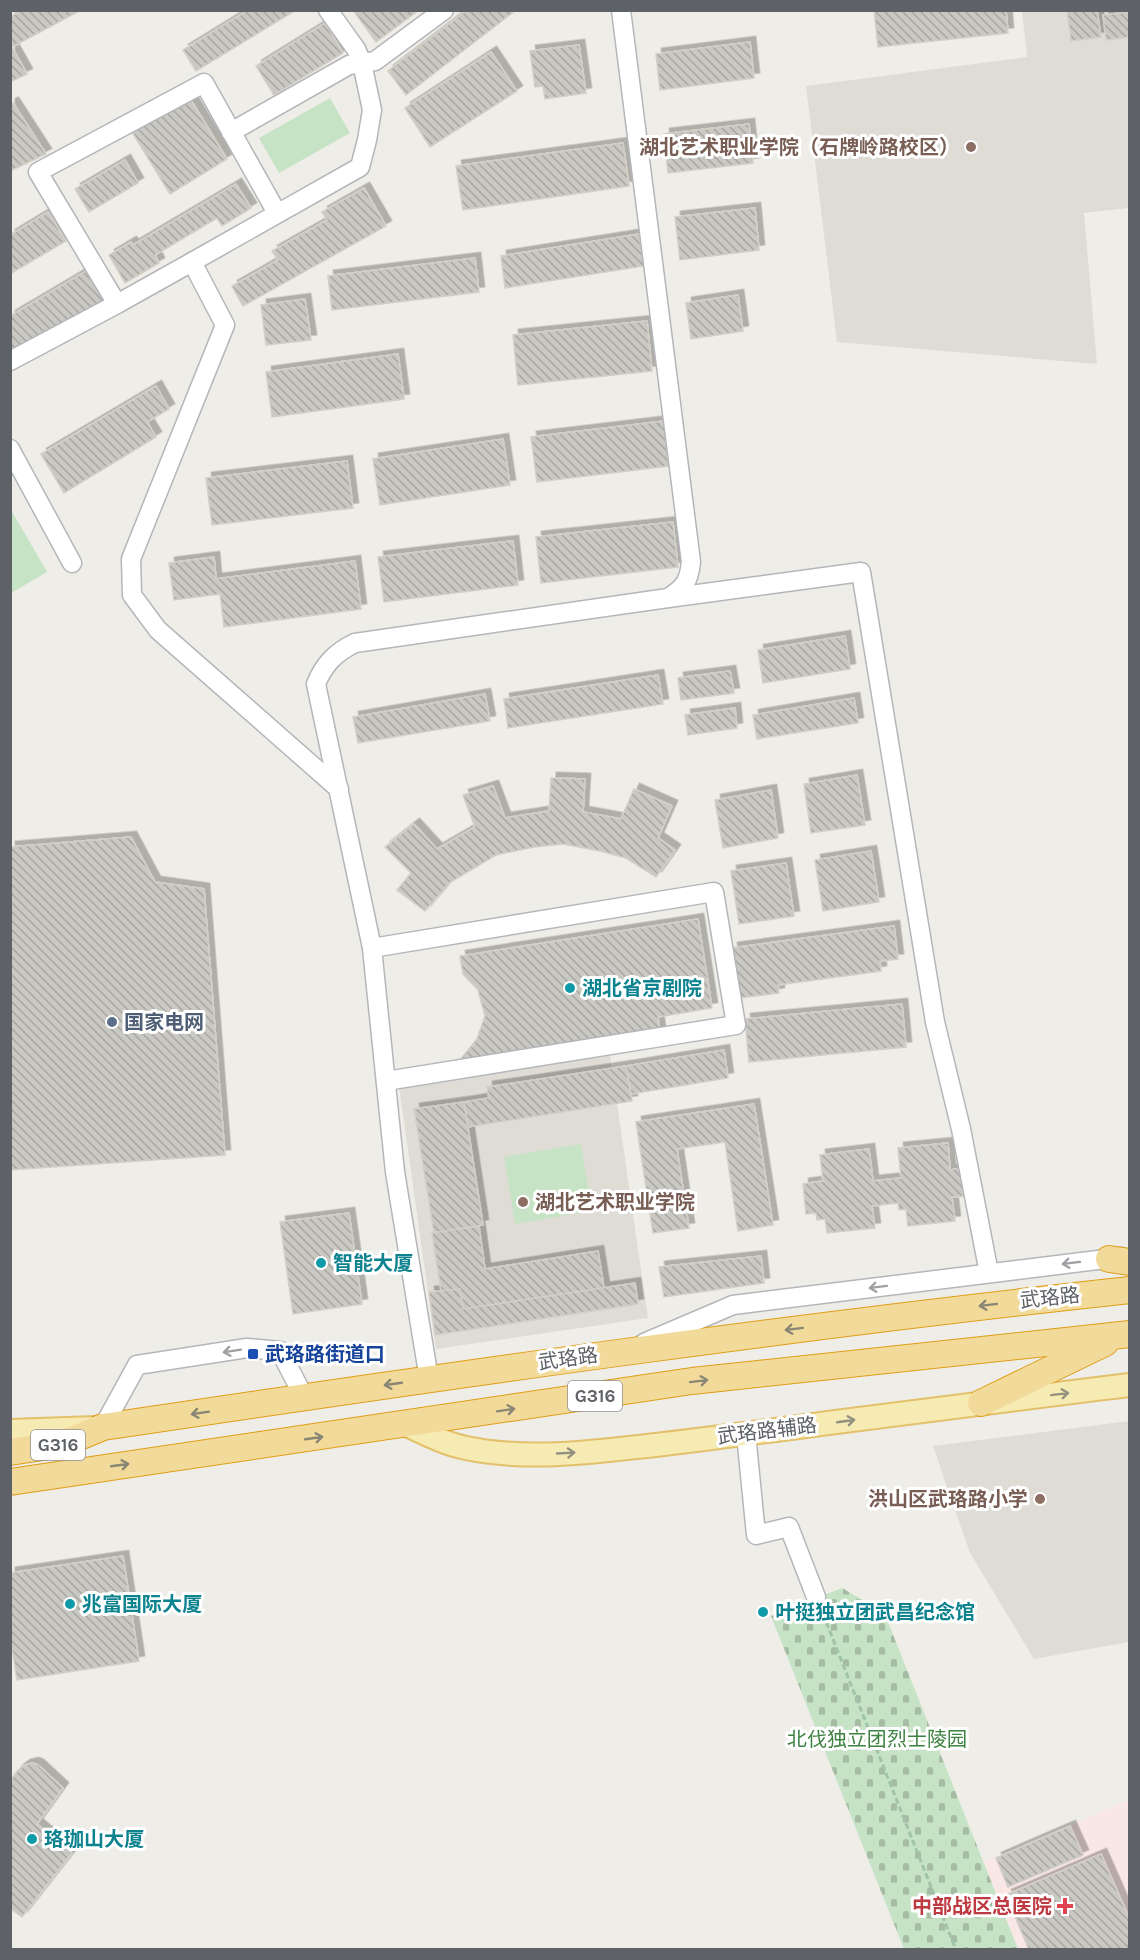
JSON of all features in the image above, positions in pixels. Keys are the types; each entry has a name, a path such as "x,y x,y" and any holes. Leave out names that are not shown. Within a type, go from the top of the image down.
{"highway":[{"name":"武珞路","path":"10,1452 62,1444 104,1427 304,1397 783,1330 1130,1290"},
{"name":"武珞路","path":"10,1482 692,1381 1126,1334"},
{"path":"981,1403 1126,1334"}],"main road":[{"name":"武珞路辅路","path":"407,1425 435,1438 466,1448 519,1454 605,1451 1130,1386"},
{"path":"10,1431 104,1427"},
{"path":"10,1492 63,1474"}],"street":[{"path":"10,361 117,304 360,166 372,110 362,63 356,49 328,10"},
{"path":"231,132 349,65 375,61 444,10"},
{"path":"621,10 691,562 690,576 680,590 668,598"},
{"path":"117,304 38,172 204,83 277,213"},
{"path":"192,262 225,325 131,559 132,595 158,630 339,789"},
{"path":"10,449 72,563"},
{"path":"429,1379 395,1172 372,948 316,684 330,660 341,650 355,644 861,572 935,1022 961,1129 989,1273"},
{"path":"372,948 714,892 736,1025 386,1082"},
{"path":"627,1351 733,1305 1123,1259"},
{"path":"104,1427 137,1365 247,1348 280,1351 304,1397"},
{"path":"746,1434 756,1535 789,1527 816,1598"}],"path":[{"path":"816,1598 956,1950"}],"shaded area":[{"name":"湖北艺术职业学院（石牌岭路校区）","path":"1022,11 1129,11 1129,208 1084,213 1097,364 837,342 806,86 1027,57"},
{"name":"湖北艺术职业学院","path":"610,1055 648,1318 436,1349 399,1086"},
{"name":"洪山区武珞路小学","path":"1129,1421 1129,1642 1034,1659 970,1553 933,1446"},
{"name":"中部战区总医院","path":"1129,1800 1129,1949 1018,1949 984,1862"}],"green space":[{"path":"330,98 350,133 279,173 259,138"},
{"path":"10,508 47,572 11,593 10,593"},
{"path":"581,1144 592,1211 515,1224 504,1157"},
{"name":"北伐独立团烈士陵园","path":"842,1588 884,1612 1018,1949 904,1949 771,1616"}],"building":[{"path":"22,10 81,10 12,47 27,74 10,82 10,17"},
{"path":"248,10 296,10 196,71 183,50"},
{"path":"353,10 419,10 376,42"},
{"path":"467,10 516,10 406,95 388,71"},
{"path":"874,10 1006,10 1008,33 878,47"},
{"path":"1067,10 1097,10 1101,37 1071,41"},
{"path":"1130,12 1130,37 1106,40 1103,15"},
{"path":"325,23 343,53 274,95 256,66"},
{"path":"750,42 754,78 660,90 656,54"},
{"path":"579,45 586,93 545,99 543,86 535,87 530,51"},
{"path":"491,52 517,91 430,147 405,108"},
{"path":"189,97 227,159 170,194 132,132"},
{"path":"13,103 46,154 10,171 10,104"},
{"path":"749,124 753,163 668,173 664,134"},
{"path":"623,143 629,186 463,210 456,166"},
{"path":"125,160 138,183 89,212 75,189"},
{"path":"236,184 251,208 222,226 217,218 155,255 159,263 125,283 109,255 131,242 133,245"},
{"path":"364,188 386,226 243,306 232,286 278,260 272,251 327,220 322,212"},
{"path":"755,208 759,250 680,260 675,217"},
{"path":"48,212 66,241 10,274 10,235"},
{"path":"639,234 644,266 505,288 501,256"},
{"path":"475,258 479,292 332,310 328,276"},
{"path":"86,271 105,303 10,358 10,316"},
{"path":"738,295 743,331 691,339 686,303"},
{"path":"305,299 311,340 266,345 261,305"},
{"path":"647,321 652,371 518,385 513,335"},
{"path":"398,354 404,399 272,417 266,372"},
{"path":"156,386 169,409 147,422 156,437 64,493 41,454"},
{"path":"664,421 669,466 537,482 531,437"},
{"path":"503,439 510,485 380,505 373,459"},
{"path":"347,461 353,508 212,525 206,478"},
{"path":"673,522 678,567 541,583 536,537"},
{"path":"513,541 518,585 384,602 378,557"},
{"path":"214,557 216,579 355,561 361,609 224,627 220,594 174,600 169,563"},
{"path":"845,636 850,669 763,683 758,650"},
{"path":"730,671 734,693 681,700 678,678"},
{"path":"658,675 663,704 508,728 504,699"},
{"path":"485,694 490,721 358,743 353,717"},
{"path":"854,698 858,723 757,739 753,715"},
{"path":"735,708 737,728 688,735 685,715"},
{"path":"857,775 865,825 811,833 804,784"},
{"path":"551,778 585,779 583,812 621,819 634,789 672,806 658,838 675,850 656,877 626,858 563,844 496,855 449,883 425,911 397,890 411,873 385,847 414,824 437,849 475,827 463,795 493,786 505,818 549,811"},
{"path":"771,790 778,838 723,848 715,800"},
{"name":"国家电网","path":"131,837 155,882 204,889 225,1155 10,1170 10,847"},
{"path":"871,851 879,902 823,911 815,860"},
{"path":"786,863 794,916 739,924 731,871"},
{"path":"698,919 712,1008 658,1017 660,1033 456,1065 477,1039 485,1016 478,990 463,974 460,956"},
{"path":"894,926 898,959 880,961 881,971 778,985 779,993 739,998 732,948"},
{"path":"902,1004 906,1047 749,1062 745,1019"},
{"path":"724,1050 728,1078 631,1094 626,1066"},
{"path":"626,1066 632,1101 468,1127 464,1102 489,1098 487,1087"},
{"path":"464,1102 483,1225 434,1233 414,1109"},
{"path":"754,1104 773,1225 738,1231 725,1142 677,1149 689,1228 653,1233 636,1122"},
{"path":"948,1143 950,1170 962,1168 966,1196 952,1197 955,1221 908,1226 906,1209 899,1210 898,1203 872,1206 875,1228 827,1233 825,1219 817,1220 816,1213 806,1214 803,1184 823,1181 820,1155 869,1149 873,1181 901,1178 898,1148"},
{"name":"智能大厦","path":"349,1213 362,1304 293,1314 280,1222"},
{"path":"479,1226 485,1269 598,1251 604,1288 463,1309 460,1289 441,1291 432,1233"},
{"path":"761,1256 764,1283 664,1297 659,1267"},
{"path":"635,1283 638,1304 435,1335 429,1292 460,1289 463,1309"},
{"name":"兆富国际大厦","path":"123,1556 139,1661 17,1680 10,1635 10,1573"},
{"name":"珞珈山大厦","path":"33,1763 63,1788 37,1824 72,1853 22,1917 10,1908 10,1781 18,1770"},
{"path":"1070,1826 1083,1855 1008,1887 996,1858"},
{"path":"1101,1854 1130,1920 1130,1950 1029,1950 1006,1895"}],"place":[{"name":"湖北艺术职业学院（石牌岭路校区）","path":"971,147"},
{"name":"湖北省京剧院","path":"570,988"},
{"name":"国家电网","path":"112,1022"},
{"name":"湖北艺术职业学院","path":"523,1202"},
{"name":"智能大厦","path":"321,1263"},
{"name":"武珞路街道口","path":"253,1354"},
{"name":"洪山区武珞路小学","path":"1040,1499"},
{"name":"兆富国际大厦","path":"70,1604"},
{"name":"叶挺独立团武昌纪念馆","path":"763,1612"},
{"name":"珞珈山大厦","path":"32,1839"},
{"name":"中部战区总医院","path":"1065,1906"}]}
